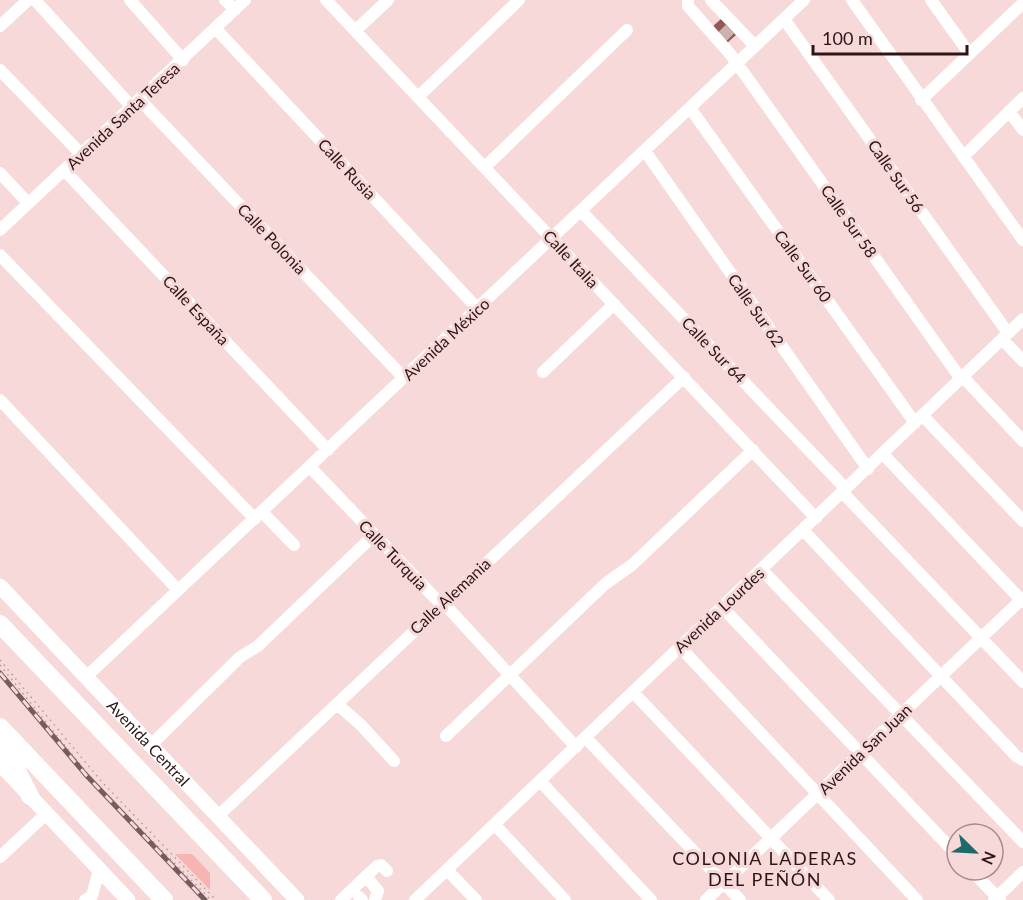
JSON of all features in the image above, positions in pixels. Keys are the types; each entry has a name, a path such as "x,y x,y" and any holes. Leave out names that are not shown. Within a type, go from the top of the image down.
{"highway":[{"name":"Avenida Central","path":"0,624 262,900"},
{"path":"0,727 164,900"},
{"path":"0,747 13,763 30,796"}],"main road":[{"name":"Avenida Central","path":"0,586 297,900"},
{"path":"0,764 128,900"}],"street":[{"path":"0,26 28,0"},
{"name":"Calle Polonia","path":"35,0 404,378"},
{"path":"130,0 183,60"},
{"path":"225,0 235,10"},
{"name":"Avenida Santa Teresa","path":"0,230 245,0"},
{"name":"Calle Italia","path":"326,0 486,166 816,518"},
{"path":"356,30 388,0"},
{"path":"419,96 519,0"},
{"path":"688,0 688,6 726,33 755,46"},
{"path":"711,0 726,33"},
{"name":"Avenida México","path":"86,677 582,212 804,0"},
{"path":"852,0 921,100 1023,240"},
{"path":"931,0 969,53"},
{"path":"921,100 1017,4"},
{"name":"Calle Sur 56","path":"784,18 1023,361"},
{"name":"Calle Rusia","path":"216,29 478,309"},
{"path":"486,166 627,30"},
{"name":"Calle Sur 58","path":"726,33 737,63 962,378 1023,441"},
{"path":"0,70 81,154"},
{"path":"964,156 1023,98"},
{"name":"Calle Sur 60","path":"690,108 919,420 1023,521"},
{"path":"1010,111 1023,130"},
{"name":"Calle Sur 62","path":"645,152 868,469"},
{"name":"Calle España","path":"64,170 328,450"},
{"path":"0,173 28,203"},
{"name":"Calle Sur 64","path":"582,212 1023,682"},
{"path":"0,255 258,516 294,545"},
{"path":"543,372 614,304"},
{"name":"Avenida Lourdes","path":"415,900 1023,319"},
{"name":"Calle Alemania","path":"218,816 684,377"},
{"path":"0,400 178,590"},
{"path":"446,736 605,584 632,565 753,450"},
{"path":"882,454 1022,600"},
{"name":"Calle Turquia","path":"310,467 442,603 576,747"},
{"path":"803,530 940,677 1016,756 1023,760"},
{"path":"151,745 240,657 258,646 374,535"},
{"path":"762,570 1023,843"},
{"name":"Avenida San Juan","path":"706,900 1022,600"},
{"path":"722,608 945,843"},
{"path":"680,647 917,900"},
{"path":"633,692 829,900"},
{"path":"337,704 361,725 394,761"},
{"path":"586,738 740,900"},
{"path":"541,782 651,900"},
{"path":"0,856 46,814"},
{"path":"495,825 565,900"},
{"path":"341,900 378,866 387,871"},
{"path":"85,900 92,896 99,870"},
{"path":"447,870 476,900"},
{"path":"982,882 997,899 1023,872"},
{"path":"366,876 379,893 375,900"}],"path":[{"path":"0,660 102,782 216,900"},
{"path":"0,665 95,783 211,900"}],"shaded area":[{"path":"175,854 192,854 210,873 210,890"}],"building":[{"path":"721,19 736,35 727,43 712,27"}],"tunnel":[{"path":"722,37 730,29"}],"railway":[{"path":"0,673 86,775 205,900"}],"district":[{"name":"COLONIA LADERAS DEL PEÑÓN","path":"765,869"}]}
